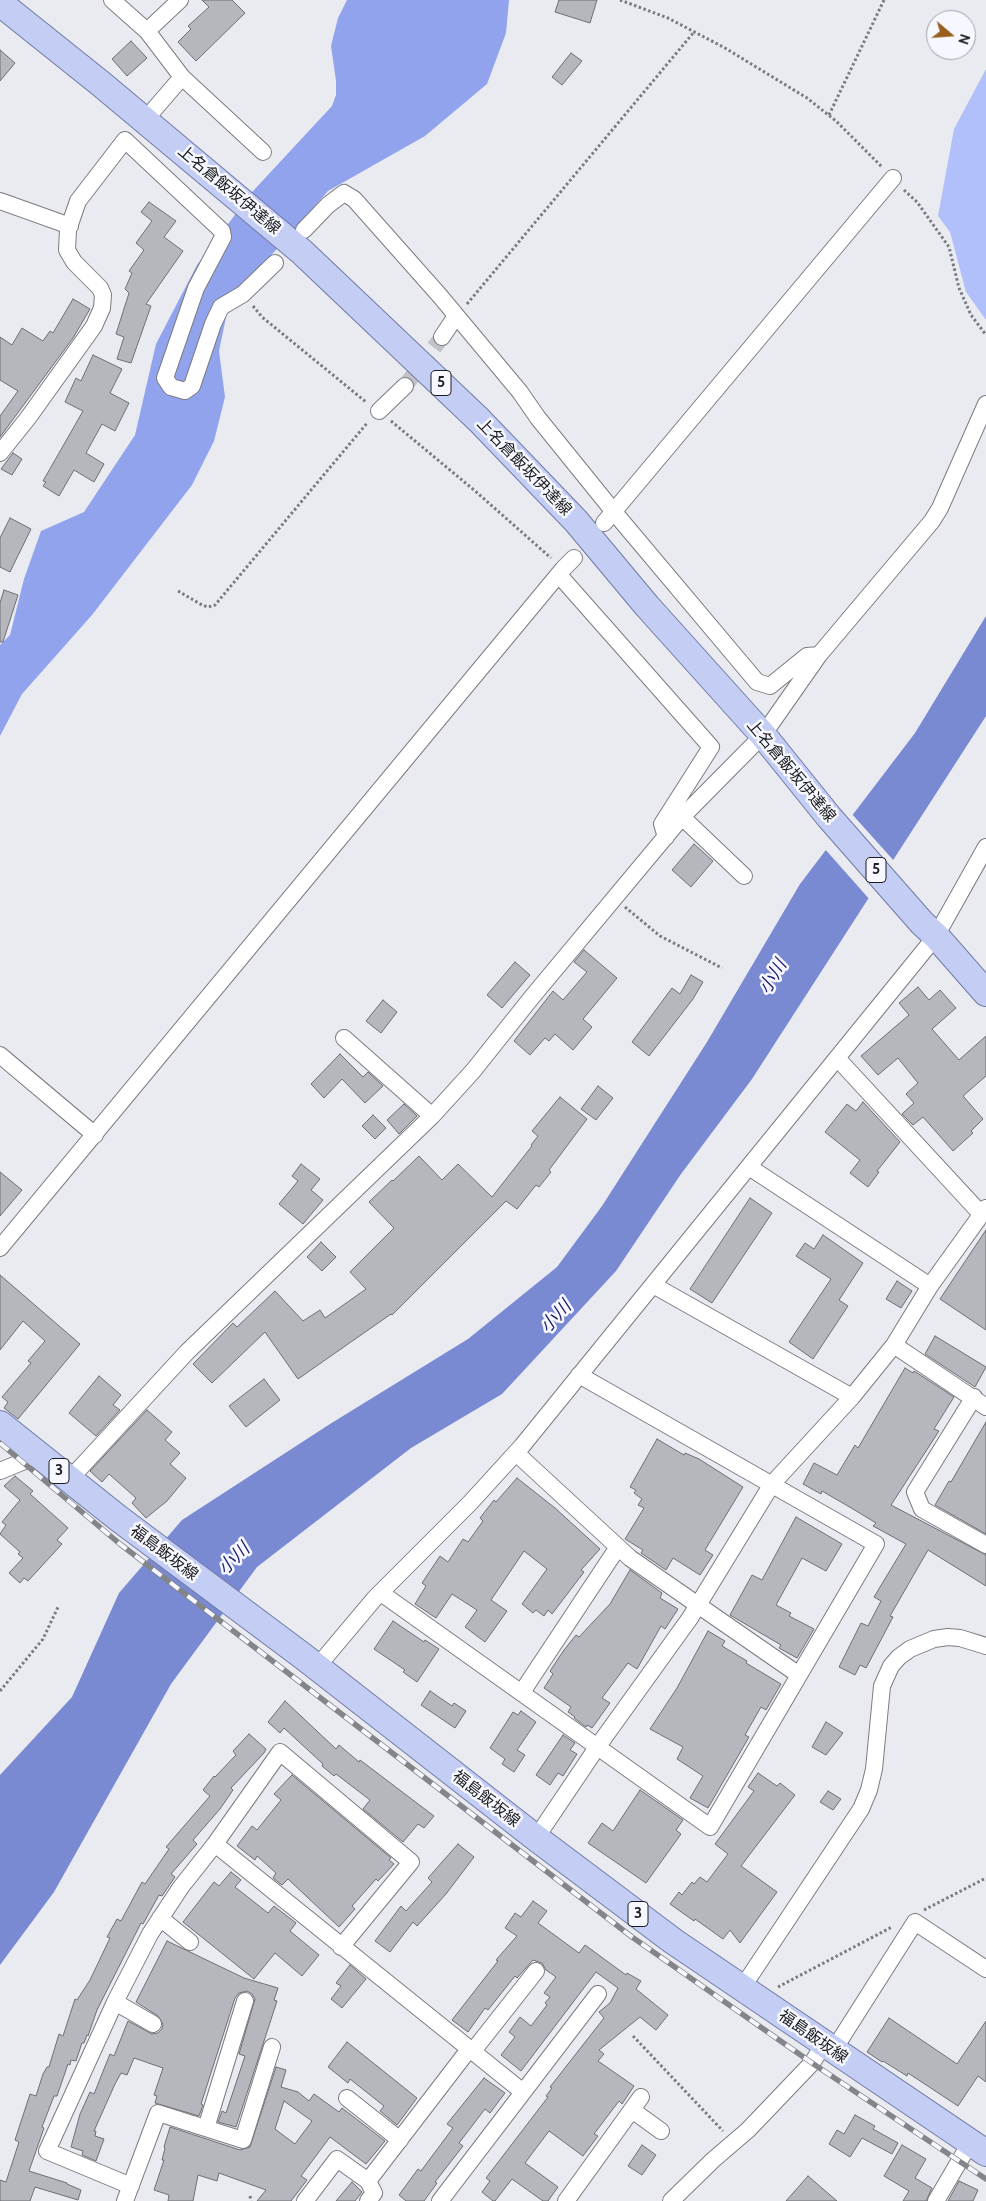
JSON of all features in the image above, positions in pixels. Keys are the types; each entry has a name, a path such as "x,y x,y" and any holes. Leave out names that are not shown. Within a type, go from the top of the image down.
{"main road":[{"name":"上名倉飯坂伊達線","path":"0,3 145,120 302,252 480,420 576,521 647,606 763,735 829,817 986,993"},
{"name":"福島飯坂線","path":"0,1424 118,1518 310,1662 536,1838 673,1941 978,2148"}],"street":[{"path":"112,0 147,31 182,77 264,152"},
{"path":"147,31 180,0"},
{"path":"145,120 182,77"},
{"path":"0,453 28,418 94,326 102,308 103,295 100,288 74,262 67,250 70,226 78,201 125,140 222,231 223,237 196,288 165,378 171,387 176,390 185,391 192,386 213,324 221,307 243,294 275,263"},
{"path":"609,517 893,178"},
{"path":"304,230 328,205 344,193 354,199 520,392 609,517 757,682 770,686 807,656 819,655"},
{"path":"0,201 70,226"},
{"path":"442,337 456,316"},
{"path":"379,411 405,386"},
{"path":"69,1480 187,1352 432,1116 472,1071 682,818 763,735 819,655 932,521 940,508 986,404"},
{"path":"0,1248 565,568 711,747 662,824 666,837"},
{"path":"682,818 744,876"},
{"path":"310,1662 470,1503 516,1453 837,1058 986,847"},
{"path":"344,1038 432,1116"},
{"path":"0,1055 95,1135"},
{"path":"536,1838 598,1746 698,1605 772,1484 852,1397 894,1345 930,1286 984,1212 837,1058"},
{"path":"749,1167 930,1286"},
{"path":"653,1285 852,1397"},
{"path":"894,1345 980,1402 915,1492 922,1509 986,1546"},
{"path":"381,1593 710,1827 876,1544 580,1375"},
{"path":"0,1471 22,1462 35,1453"},
{"path":"516,1453 630,1558 799,1675"},
{"path":"522,1692 618,1547"},
{"path":"742,1988 862,1809 874,1768 882,1686 892,1666 899,1657 910,1649 934,1639 960,1638 986,1646"},
{"path":"272,2047 243,2140 158,2113 128,2194 47,2151 115,2002 150,1934 181,1887 215,1844 280,1752 411,1862 341,1947"},
{"path":"215,1844 523,2092"},
{"path":"160,1918 190,1942"},
{"path":"672,2201 713,2160 734,2143 829,2047 915,1922 986,1969"},
{"path":"368,2181 536,1971"},
{"path":"440,2201 598,1994"},
{"path":"206,2128 246,2001"},
{"path":"115,2002 154,2024"},
{"path":"347,2098 400,2140"},
{"path":"566,2201 637,2103 660,2131"},
{"path":"936,2201 978,2148"},
{"path":"305,2201 337,2159 368,2181 374,2192 368,2201"}],"path":[{"path":"620,0 668,18 694,32 807,98 829,116 917,202 949,247 959,288 971,315 986,335"},
{"path":"829,116 884,0"},
{"path":"456,316 694,32"},
{"path":"243,294 262,317 379,411 565,568"},
{"path":"178,591 202,606 208,608 215,604 371,418 379,411"},
{"path":"614,898 660,936 722,968"},
{"path":"0,1691 43,1639 58,1607"},
{"path":"918,1914 986,1878"},
{"path":"773,1989 901,1922"},
{"path":"633,2036 734,2143"},
{"path":"250,2196 251,2201"}],"shaded area":[{"path":"347,0 509,0 506,33 487,84 425,136 328,191 229,303 219,351 225,397 214,441 192,485 92,615 22,694 0,736 0,645 10,635 24,579 41,531 84,512 135,435 156,344 197,265 253,191 332,106 336,95 336,81 331,46 338,18"},
{"path":"986,69 986,320 966,292 950,232 938,216 954,129"}],"water":[{"name":"小川","path":"986,616 986,716 752,1079 681,1174 616,1271 502,1394 411,1448 257,1567 171,1684 54,1892 0,1965 0,1775 72,1697 119,1593 182,1520 330,1424 468,1339 557,1267 602,1206 707,1042 800,884 915,733"}],"pier":[{"path":"851,813 895,862 871,901 824,848"}],"building":[{"path":"202,0 232,0 245,13 196,61 178,42 191,29 188,26 209,7"},
{"path":"559,0 597,0 590,23 555,12"},
{"path":"131,41 147,58 127,76 112,59"},
{"path":"0,50 15,63 0,81"},
{"path":"571,53 582,61 562,85 552,77"},
{"path":"149,202 176,221 164,237 183,251 146,304 151,306 131,363 117,359 124,337 116,334 129,293 125,289 132,273 129,271 144,250 136,243 152,221 141,212"},
{"path":"73,299 90,309 73,338 0,437 0,416 18,391 0,380 0,337 12,345 22,328 43,341 50,331 53,333"},
{"path":"93,355 122,369 110,393 129,403 115,431 102,424 86,453 104,464 94,482 74,470 59,496 43,486 46,482 43,481 83,411 65,402 76,378 81,381"},
{"path":"13,453 22,459 12,475 1,469"},
{"path":"10,518 31,529 10,572 0,567 0,538"},
{"path":"4,590 18,595 3,642 0,642 0,603"},
{"path":"694,844 713,861 691,887 672,870"},
{"path":"584,950 617,978 583,1019 592,1027 573,1050 555,1034 549,1041 545,1038 530,1055 514,1041 553,991 563,1000 587,972 574,962"},
{"path":"515,962 530,975 502,1008 487,995"},
{"path":"691,975 703,982 693,999 649,1056 632,1042 672,988 680,994"},
{"path":"918,987 929,1000 940,990 956,1008 932,1029 959,1060 986,1036 986,1076 963,1096 983,1119 971,1131 973,1133 953,1151 923,1117 913,1125 902,1114 914,1103 906,1094 918,1083 898,1058 878,1075 861,1056 909,1015 899,1003"},
{"path":"383,1000 397,1012 381,1033 366,1021"},
{"path":"340,1054 363,1077 368,1072 383,1086 365,1103 342,1079 324,1098 311,1084"},
{"path":"598,1086 613,1098 596,1120 581,1109"},
{"path":"560,1097 587,1119 549,1170 551,1172 539,1187 536,1185 517,1209 506,1201 392,1315 298,1379 265,1332 212,1383 193,1364 233,1323 237,1327 275,1291 303,1321 320,1310 325,1318 366,1289 350,1272 394,1228 369,1202 419,1156 442,1180 458,1164 492,1197 532,1146 538,1136 532,1131"},
{"path":"863,1102 900,1142 877,1171 879,1172 868,1187 850,1173 860,1160 825,1132 847,1104 856,1111"},
{"path":"404,1104 417,1116 399,1134 387,1120"},
{"path":"373,1115 386,1128 375,1139 362,1126"},
{"path":"301,1164 320,1179 311,1190 323,1200 303,1224 279,1204 298,1181 292,1176"},
{"path":"0,1172 22,1190 0,1216"},
{"path":"750,1198 772,1213 712,1303 690,1289"},
{"path":"986,1230 986,1330 940,1299"},
{"path":"823,1235 863,1263 839,1300 848,1306 813,1359 789,1342 831,1279 796,1256 805,1243 814,1249"},
{"path":"321,1242 336,1257 322,1271 307,1257"},
{"path":"0,1275 80,1344 18,1419 4,1408 8,1402 2,1397 31,1363 28,1361 45,1341 23,1321 0,1350"},
{"path":"897,1281 912,1291 901,1308 886,1299"},
{"path":"935,1336 986,1367 975,1387 925,1354"},
{"path":"905,1368 913,1373 914,1371 954,1397 934,1429 939,1431 891,1505 986,1555 986,1586 928,1550 890,1616 893,1617 866,1668 860,1665 855,1675 839,1667 861,1623 868,1626 881,1601 874,1597 906,1544 873,1526 876,1523 853,1509 822,1491 821,1494 803,1484 814,1463 837,1475 855,1445 858,1448"},
{"path":"99,1376 121,1395 113,1405 120,1410 96,1436 69,1413"},
{"path":"264,1379 280,1400 246,1427 229,1406"},
{"path":"147,1410 172,1432 165,1440 180,1453 170,1464 186,1478 167,1501 146,1518 132,1503 136,1498 109,1474 102,1482 90,1471"},
{"path":"986,1422 986,1534 935,1505 949,1481 951,1482"},
{"path":"657,1439 684,1455 685,1453 699,1459 743,1487 705,1550 713,1555 700,1575 673,1558 666,1570 641,1553 643,1550 625,1539 644,1508 638,1505 642,1499 634,1493 636,1490 630,1487"},
{"path":"15,1476 33,1491 30,1494 68,1528 57,1540 62,1544 28,1581 24,1578 20,1583 9,1573 23,1558 18,1554 20,1552 0,1534 6,1525 2,1522 20,1500 4,1486"},
{"path":"517,1478 555,1508 600,1549 581,1570 584,1572 552,1614 548,1610 544,1616 536,1610 533,1613 522,1604 547,1569 524,1551 491,1600 507,1611 485,1642 465,1627 477,1610 452,1594 436,1618 415,1604 426,1586 422,1583 440,1556 448,1562 463,1539 468,1542 483,1521 480,1518 494,1500 496,1502"},
{"path":"796,1517 842,1544 826,1571 802,1558 776,1605 791,1613 789,1616 814,1629 797,1658 779,1648 781,1645 730,1615 752,1575 762,1580"},
{"path":"630,1570 662,1593 660,1598 678,1609 665,1629 661,1626 637,1669 628,1663 602,1698 610,1703 592,1728 587,1725 586,1727 568,1712 571,1707 544,1688 553,1674 550,1671 564,1650 576,1635 579,1637 610,1604"},
{"path":"393,1621 424,1642 425,1640 439,1649 417,1682 403,1672 405,1670 374,1649"},
{"path":"708,1631 725,1641 722,1646 781,1684 766,1710 761,1707 745,1735 749,1737 708,1808 690,1798 703,1776 677,1759 683,1747 650,1729 677,1688"},
{"path":"430,1691 452,1706 454,1703 466,1711 455,1728 421,1705"},
{"path":"285,1701 336,1749 339,1745 359,1762 360,1760 434,1816 424,1828 418,1824 403,1842 363,1809 370,1800 336,1774 334,1776 322,1766 323,1764 284,1728 280,1733 268,1722"},
{"path":"521,1711 536,1722 517,1750 525,1755 514,1772 502,1764 505,1759 490,1748 513,1712 518,1715"},
{"path":"826,1722 843,1733 826,1755 812,1747"},
{"path":"249,1734 266,1749 264,1753 231,1788 233,1790 220,1809 193,1840 197,1844 171,1874 175,1877 162,1896 159,1895 143,1924 141,1923 97,2010 88,2036 84,2043 82,2043 76,2061 71,2060 70,2065 68,2064 57,2096 54,2096 42,2127 44,2128 29,2171 67,2183 81,2190 78,2200 35,2187 30,2201 0,2201 0,2180 6,2182 19,2142 15,2140 30,2094 36,2096 43,2074 47,2067 49,2067 59,2034 63,2036 75,1999 77,2000 90,1980 110,1938 107,1937 117,1919 121,1921 142,1882 145,1884 169,1849 166,1847 210,1796 203,1790 214,1776 236,1755 233,1751"},
{"path":"563,1735 575,1743 570,1750 577,1754 563,1776 558,1773 550,1785 536,1775"},
{"path":"758,1773 777,1786 780,1783 795,1795 741,1866 777,1892 740,1943 730,1930 723,1939 670,1904 679,1892 682,1895 692,1882 694,1884 700,1877 707,1882 728,1854 715,1844 754,1791 748,1787"},
{"path":"292,1775 391,1858 389,1860 394,1864 378,1881 376,1879 352,1906 355,1909 339,1927 288,1879 282,1885 273,1878 276,1873 257,1856 255,1860 237,1846 252,1826 257,1830 281,1800 274,1794"},
{"path":"640,1790 683,1820 676,1830 681,1834 646,1883 588,1843 602,1823 613,1831"},
{"path":"828,1791 841,1799 833,1810 820,1802"},
{"path":"458,1844 474,1857 446,1894 417,1926 413,1922 390,1952 375,1941 401,1906 406,1911 432,1882 428,1878"},
{"path":"231,1872 241,1880 235,1887 268,1913 274,1906 296,1923 290,1931 319,1955 302,1976 275,1953 254,1979 183,1922 214,1882 219,1886"},
{"path":"533,1901 547,1911 538,1923 579,1953 585,1945 626,1975 627,1973 641,1981 636,1989 668,2015 656,2030 640,2017 599,2050 604,2054 598,2061 634,2086 622,2104 619,2101 594,2134 598,2136 583,2156 549,2131 525,2163 558,2187 548,2201 543,2201 512,2179 495,2201 493,2201 482,2192 490,2181 486,2178 548,2097 546,2096 552,2088 550,2087 604,2018 599,2012 610,2003 618,1988 596,1972 521,2071 501,2055 515,2037 509,2032 520,2017 531,2026 547,2005 545,2003 550,1997 544,1993 556,1977 546,1970 542,1963 533,1960 517,1978 515,1976 488,2010 485,2008 468,2032 452,2020 498,1961 496,1960 517,1936 505,1928 515,1913 521,1917"},
{"path":"167,1941 244,1978 278,1988 274,2000 277,2001 236,2127 218,2122 222,2111 226,2113 245,2056 239,2054 255,1999 247,1991 239,1993 235,1998 201,2104 203,2105 199,2116 155,2103 157,2096 154,2095 163,2068 134,2058 127,2075 121,2073 94,2131 96,2131 95,2136 104,2139 96,2161 82,2155 83,2151 71,2147 80,2114 90,2092 94,2094 110,2054 114,2056 128,2021 152,2034 158,2033 162,2029 163,2024 158,2016 136,2002"},
{"path":"350,1965 366,1979 342,2008 331,1999 341,1986 336,1983"},
{"path":"889,2018 957,2064 986,2021 986,2082 978,2076 958,2106 908,2073 907,2076 882,2062 867,2052"},
{"path":"347,2042 417,2098 397,2125 380,2111 384,2106 350,2079 348,2083 328,2067"},
{"path":"276,2067 286,2070 281,2087 298,2092 309,2101 314,2094 339,2112 342,2108 385,2141 366,2164 330,2137 301,2176 307,2180 291,2201 257,2201 266,2190 219,2173 217,2181 198,2175 193,2201 168,2201 169,2195 154,2190 164,2160 162,2160 164,2147 170,2127 240,2150 250,2147","holes":["284,2101 312,2121 295,2144 275,2129"]},
{"path":"484,2078 505,2093 490,2113 485,2109 459,2143 463,2146 435,2182 437,2183 424,2201 406,2201 399,2195 418,2169 421,2171 453,2128 447,2124"},
{"path":"855,2115 875,2126 873,2129 898,2143 892,2154 862,2138 850,2157 829,2144 837,2130 844,2134"},
{"path":"642,2145 656,2155 642,2175 628,2166"},
{"path":"902,2145 926,2159 915,2178 932,2188 926,2201 903,2201 909,2191 884,2176"},
{"path":"808,2176 837,2201 786,2201"},
{"path":"959,2181 978,2190 973,2201 948,2201"},
{"path":"352,2182 362,2192 355,2201 336,2201"}],"tunnel":[{"path":"405,386 442,337"}],"railway":[{"path":"0,1443 120,1544 632,1937 812,2063 986,2179"}]}
